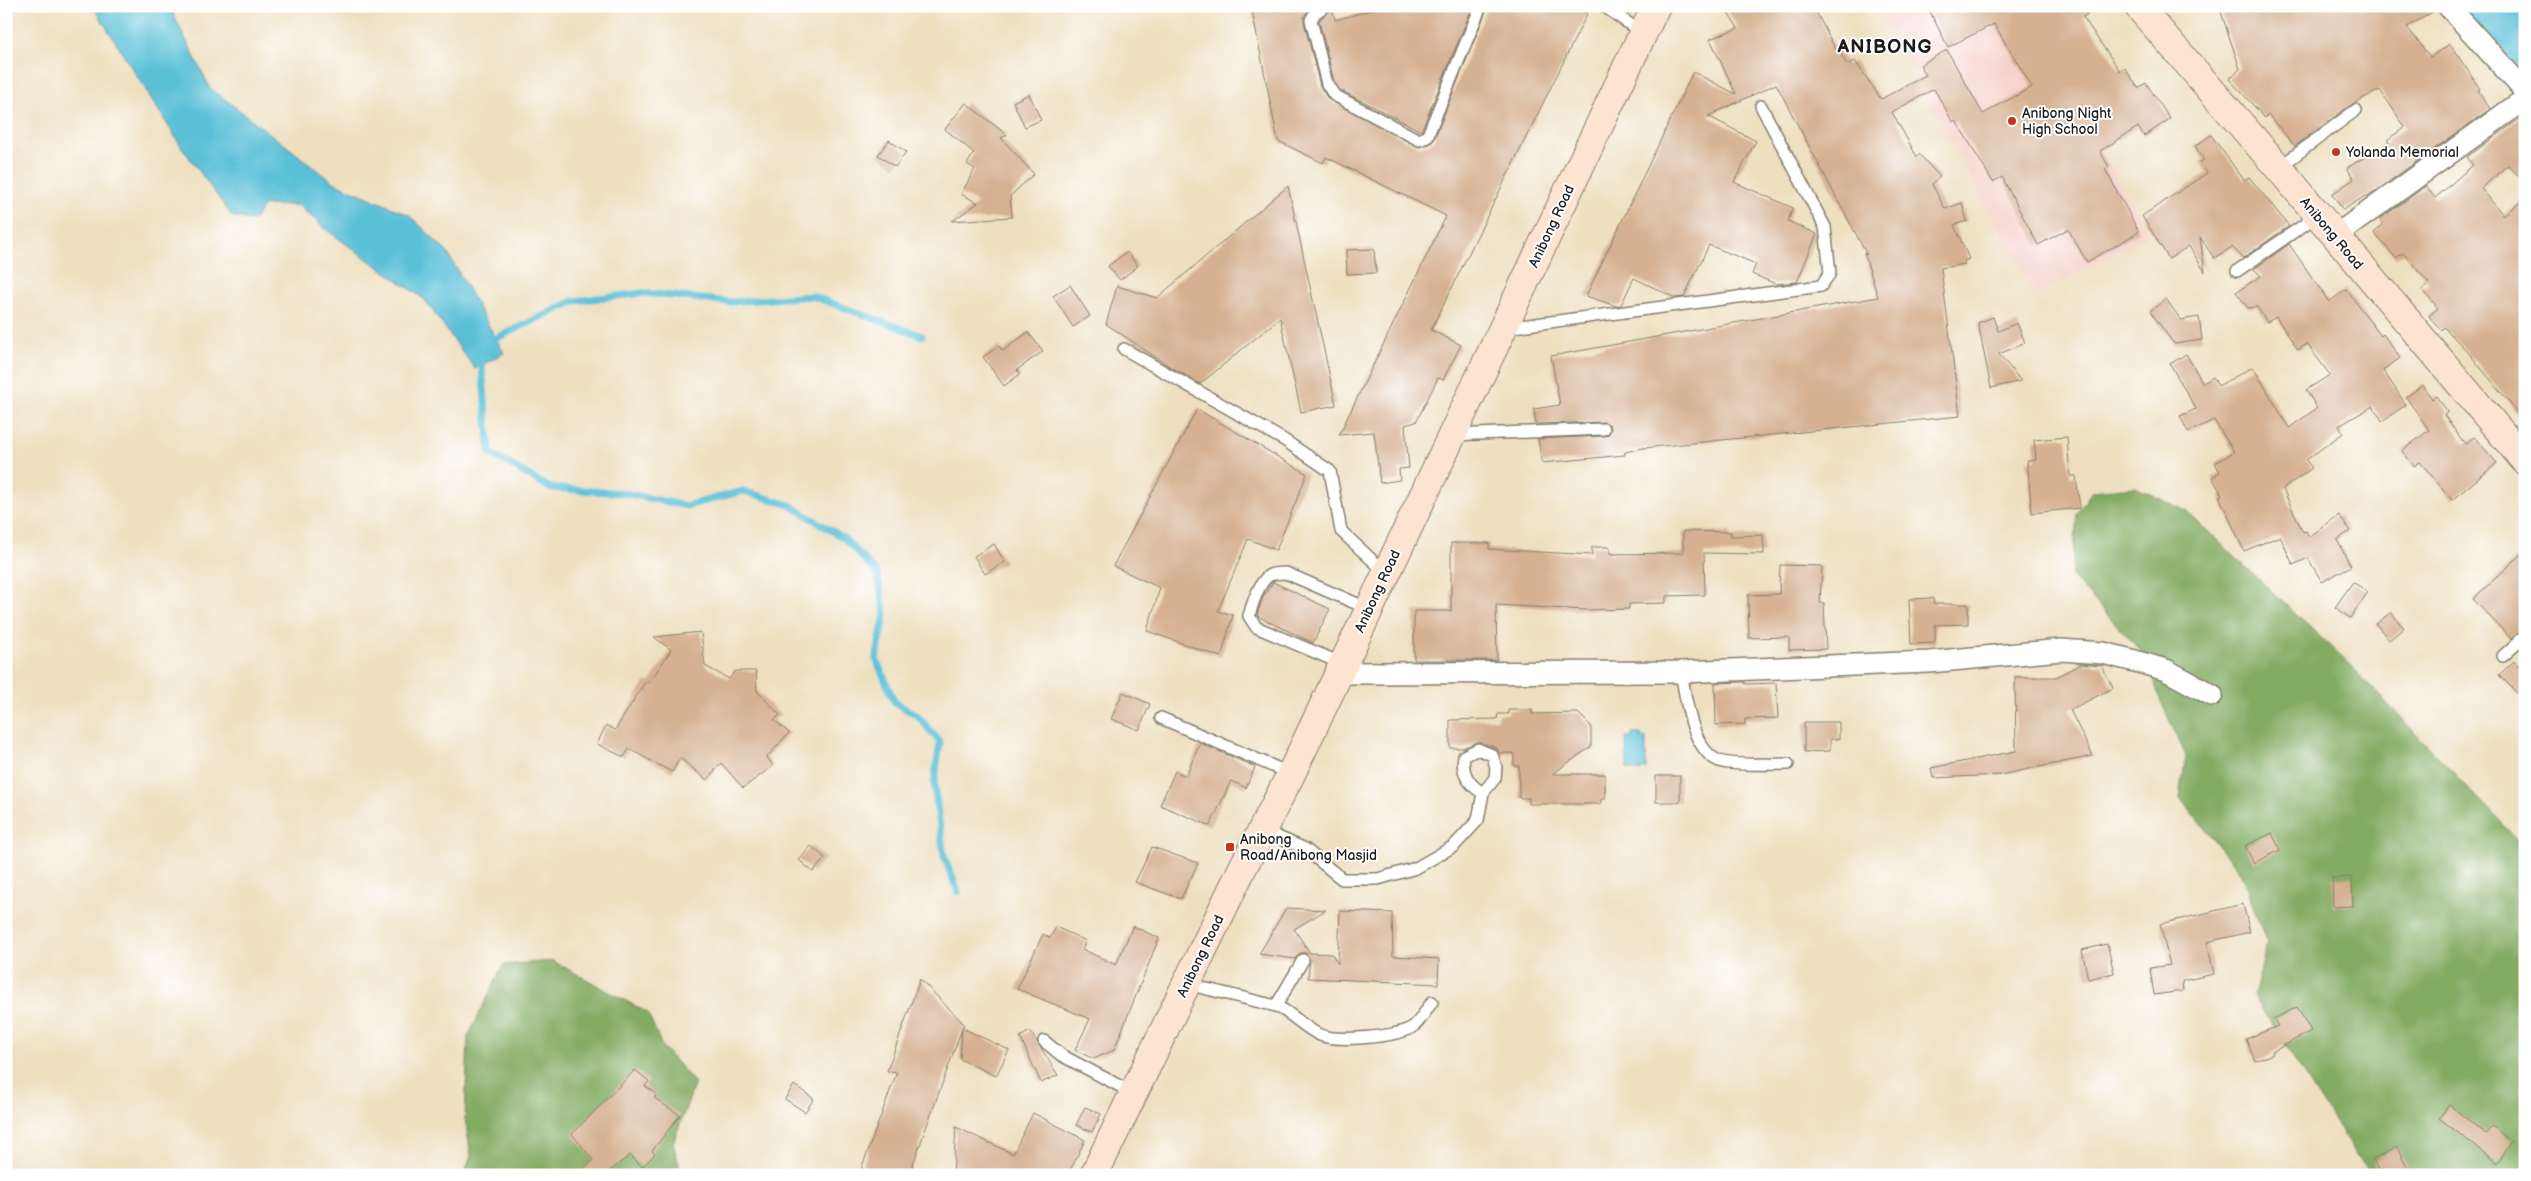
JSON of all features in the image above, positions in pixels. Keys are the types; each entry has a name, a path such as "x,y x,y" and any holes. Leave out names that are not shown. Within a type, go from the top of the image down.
{"main road":[{"name":"Anibong Road","path":"1094,1175 1262,830 1292,774 1656,6"},
{"name":"Anibong Road","path":"2138,6 2278,168 2525,461"}],"street":[{"path":"2448,6 2525,91"},
{"path":"2335,236 2525,99"},
{"path":"1341,669 1682,672 1929,662 2061,650 2103,653 2166,670 2212,695"}],"lane":[{"path":"1325,6 1315,13 1311,20 1327,84 1334,95 1419,140 1428,137 1481,6"},
{"path":"1604,6 1642,33"},
{"path":"1502,328 1821,286 1830,273 1825,227 1761,106"},
{"path":"2278,168 2356,110"},
{"path":"2237,271 2318,216"},
{"path":"1124,349 1284,440 1330,471 1341,531 1386,573"},
{"path":"1451,436 1604,429"},
{"path":"1341,669 1256,627 1249,616 1252,606 1266,578 1272,574 1286,573 1369,609"},
{"path":"2503,656 2525,636"},
{"path":"1682,672 1690,716 1699,740 1707,754 1720,761 1788,764"},
{"path":"1161,718 1292,774"},
{"path":"1262,830 1305,849 1342,879 1378,879 1416,868 1454,846 1478,820 1483,793"},
{"path":"1276,1006 1303,960"},
{"path":"1187,984 1276,1006 1287,1011 1318,1034 1340,1039 1373,1037 1411,1028 1432,1002"},
{"path":"1044,1042 1061,1055 1134,1093"}],"shaded area":[{"name":"Anibong Night High School","path":"1877,6 2022,6 2148,235 2036,295"}],"green space":[{"path":"2135,487 2186,511 2350,665 2525,847 2525,1175 2375,1175 2361,1163 2254,997 2267,944 2241,874 2180,798 2186,756 2158,695 2150,661 2072,576 2077,514 2092,491"},
{"path":"553,961 648,1013 662,1046 695,1083 673,1143 682,1175 464,1175 471,1156 465,1118 468,1037 503,965"}],"water":[{"path":"93,6 169,6 210,88 335,183 409,215 447,252 504,353 475,369 424,299 328,231 298,205 264,205 253,221 232,216 181,146"},
{"path":"2461,6 2525,6 2525,80"},
{"path":"1632,734 1641,734 1641,738 1646,738 1646,769 1641,769 1641,772 1627,769 1626,738 1632,738"}],"building":[{"path":"1251,6 1312,6 1304,16 1304,22 1320,86 1328,99 1419,147 1430,144 1434,140 1488,6 1571,6 1587,14 1431,330 1461,345 1443,380 1438,378 1416,422 1405,425 1409,468 1399,469 1400,480 1380,483 1374,432 1339,435 1446,216 1326,157 1323,163 1278,141"},
{"path":"1332,6 1335,20 1385,6 1473,6 1421,131 1339,89 1334,81 1319,21"},
{"path":"1724,6 1813,6 1836,50 1838,49 1847,65 1855,61 1881,99 1926,75 1920,65 1947,50 1983,114 2032,87 1994,24 1948,47 1927,6 2097,6 2083,17 2120,71 2125,68 2138,88 2146,83 2170,119 2144,136 2138,127 2100,151 2109,167 2105,169 2139,232 2087,262 2068,229 2038,245 2002,177 1993,182 1956,121 1953,122 1934,89 1892,112 1917,157 1919,154 1940,177 1932,184 1945,209 1962,203 1967,221 1954,225 1969,259 1964,261 1965,264 1941,268 1960,416 1643,448 1625,452 1625,455 1542,463 1538,439 1604,436 1608,435 1611,429 1610,425 1604,422 1536,424 1534,409 1560,405 1551,356 1878,297 1864,253 1867,255 1776,84 1708,116 1756,141 1734,182 1793,208 1788,221 1817,234 1797,282 1776,284 1752,274 1756,264 1709,245 1684,297 1675,298 1634,278 1621,305 1616,306 1586,296 1693,72 1736,94 1710,39 1738,28"},
{"path":"2219,6 2436,6 2436,10 2407,27 2430,57 2450,44 2480,89 2478,90 2490,109 2366,198 2365,196 2343,210 2332,194 2354,179 2347,168 2389,142 2387,140 2405,127 2380,90 2352,104 2295,146 2268,115 2265,118 2229,79 2240,69"},
{"path":"1029,94 1041,120 1025,127 1013,102"},
{"path":"966,103 1007,135 1001,138 1034,174 1010,196 1012,217 952,221 978,203 961,194 975,169 967,164 974,153 945,129"},
{"path":"2525,115 2525,183 2508,165 2481,188 2503,215 2525,199 2525,425 2509,402 2467,351 2444,327 2441,330 2429,316 2438,308 2422,289 2429,283 2403,253 2396,258 2374,233 2383,225 2380,219 2426,186 2435,198 2473,165 2467,157"},
{"path":"2211,135 2244,180 2249,177 2289,226 2243,258 2232,247 2214,258 2200,237 2205,272 2189,246 2169,259 2142,216 2207,173 2200,162 2204,160 2195,146"},
{"path":"889,140 906,152 895,167 878,155"},
{"path":"1288,186 1336,405 1301,412 1280,318 1200,384 1106,324 1117,286 1157,298"},
{"path":"2289,244 2329,302 2346,289 2381,336 2383,334 2400,358 2383,370 2406,405 2382,421 2373,406 2339,426 2343,433 2306,460 2312,468 2283,489 2303,532 2306,531 2309,537 2339,515 2350,531 2337,540 2351,566 2322,582 2308,558 2293,565 2280,536 2244,551 2219,496 2222,495 2212,477 2220,472 2215,463 2234,452 2214,420 2188,432 2180,416 2196,409 2170,364 2186,354 2203,383 2213,377 2218,386 2253,367 2289,428 2317,408 2306,390 2330,375 2307,344 2298,350 2276,317 2267,322 2257,307 2248,308 2236,292 2261,276 2254,269"},
{"path":"1374,249 1376,273 1347,274 1346,250"},
{"path":"1127,252 1138,266 1120,280 1108,266"},
{"path":"1070,285 1090,316 1073,327 1053,296"},
{"path":"2166,299 2181,320 2199,317 2202,340 2174,344 2150,311"},
{"path":"1993,317 1998,331 2017,323 2025,343 1999,354 2021,381 1991,388 1978,323"},
{"path":"1028,332 1043,351 1017,370 1020,374 1004,386 983,357 999,346 1003,351"},
{"path":"2423,385 2432,399 2436,396 2448,412 2444,415 2465,444 2474,437 2497,463 2452,500 2420,462 2414,466 2402,451 2429,430 2406,397"},
{"path":"1197,409 1307,474 1276,550 1248,539 1218,611 1233,615 1221,657 1147,631 1160,588 1113,566"},
{"path":"2067,437 2070,476 2076,476 2080,508 2032,513 2027,461 2036,460 2034,440"},
{"path":"1683,531 1731,532 1731,536 1763,535 1764,554 1704,553 1705,595 1666,596 1666,603 1629,604 1629,609 1586,610 1496,605 1497,660 1414,660 1414,611 1451,611 1451,543 1489,543 1489,549 1592,555 1592,547 1610,547 1610,554 1683,553"},
{"path":"994,544 1005,562 985,574 974,556"},
{"path":"2525,551 2525,629 2511,639 2473,599"},
{"path":"1780,565 1822,566 1820,603 1824,603 1826,649 1789,650 1789,637 1749,638 1748,595 1779,594"},
{"path":"1273,582 1330,609 1313,643 1257,615 1263,597"},
{"path":"2353,582 2368,592 2350,618 2335,607"},
{"path":"1933,598 1934,604 1968,604 1968,624 1935,625 1935,643 1911,644 1909,599"},
{"path":"2391,612 2404,628 2389,640 2376,624"},
{"path":"701,632 705,666 729,679 735,671 756,671 757,691 780,715 774,720 789,733 767,757 773,766 743,788 721,763 707,780 680,758 672,772 629,749 624,757 597,744 606,725 615,730 646,681 649,683 671,650 654,637"},
{"path":"2514,661 2525,672 2525,701 2499,675"},
{"path":"2081,664 2102,666 2113,688 2070,710 2093,756 2000,775 1933,778 1931,768 2016,751 2015,677 2056,677"},
{"path":"1745,682 1745,684 1776,683 1778,718 1745,719 1745,724 1716,725 1715,683"},
{"path":"1123,692 1150,704 1139,730 1111,719"},
{"path":"1508,710 1532,710 1532,714 1578,713 1591,726 1591,747 1552,774 1605,774 1605,799 1601,799 1601,804 1529,804 1529,798 1519,798 1519,766 1514,766 1514,753 1499,753 1497,748 1478,742 1463,748 1450,748 1450,720 1497,719 1498,714 1509,714"},
{"path":"1804,722 1839,722 1839,739 1830,739 1830,751 1804,752"},
{"path":"1200,743 1255,767 1246,788 1231,781 1210,826 1160,805 1175,771 1186,776"},
{"path":"1656,776 1680,776 1680,802 1656,802"},
{"path":"2272,833 2280,850 2254,863 2245,846"},
{"path":"811,846 825,858 813,872 799,860"},
{"path":"1152,847 1198,863 1181,899 1135,882"},
{"path":"2352,877 2353,906 2333,907 2332,878"},
{"path":"2243,904 2250,932 2207,942 2214,974 2182,981 2183,991 2154,995 2150,968 2170,965 2160,924"},
{"path":"1286,908 1326,910 1294,929 1310,953 1332,954 1338,964 1340,911 1392,913 1393,956 1439,959 1438,984 1308,978 1310,960 1306,953 1300,953 1295,959 1259,954"},
{"path":"1133,926 1159,938 1114,1050 1094,1059 1075,1050 1090,1019 1017,989 1043,934 1050,938 1056,927 1086,941 1082,949 1116,965"},
{"path":"2107,944 2114,973 2088,979 2082,950"},
{"path":"920,979 964,1024 962,1028 1009,1050 996,1076 960,1059 962,1029 909,1175 859,1175 897,1072 887,1071"},
{"path":"2297,1007 2311,1031 2272,1052 2273,1054 2255,1061 2246,1039 2278,1026 2274,1019"},
{"path":"1030,1031 1058,1075 1041,1083 1020,1037"},
{"path":"635,1070 649,1081 645,1086 657,1094 654,1098 680,1115 652,1151 655,1154 642,1167 630,1155 605,1175 578,1175 593,1160 572,1134"},
{"path":"794,1085 814,1099 805,1112 785,1099"},
{"path":"2449,1105 2486,1134 2492,1126 2512,1142 2497,1163 2439,1118"},
{"path":"1085,1107 1101,1114 1092,1132 1076,1125"},
{"path":"1033,1113 1085,1140 1068,1175 953,1175 956,1127 1013,1154"},
{"path":"2397,1147 2407,1166 2390,1175 2381,1175 2373,1160"}],"waterway":[{"path":"488,342 574,301 643,293 730,302 812,296 922,336"},
{"path":"481,358 490,453 550,488 624,493 686,506 743,491 790,505 845,539 877,573 885,614 876,659 895,703 917,715 940,742 934,784 944,856 958,892"}],"place":[{"name":"Anibong Night High School","path":"2012,121"},
{"name":"Yolanda Memorial","path":"2336,152"},
{"name":"Anibong Road/Anibong Masjid","path":"1230,847"}],"district":[{"name":"ANIBONG","path":"1885,46"}]}
